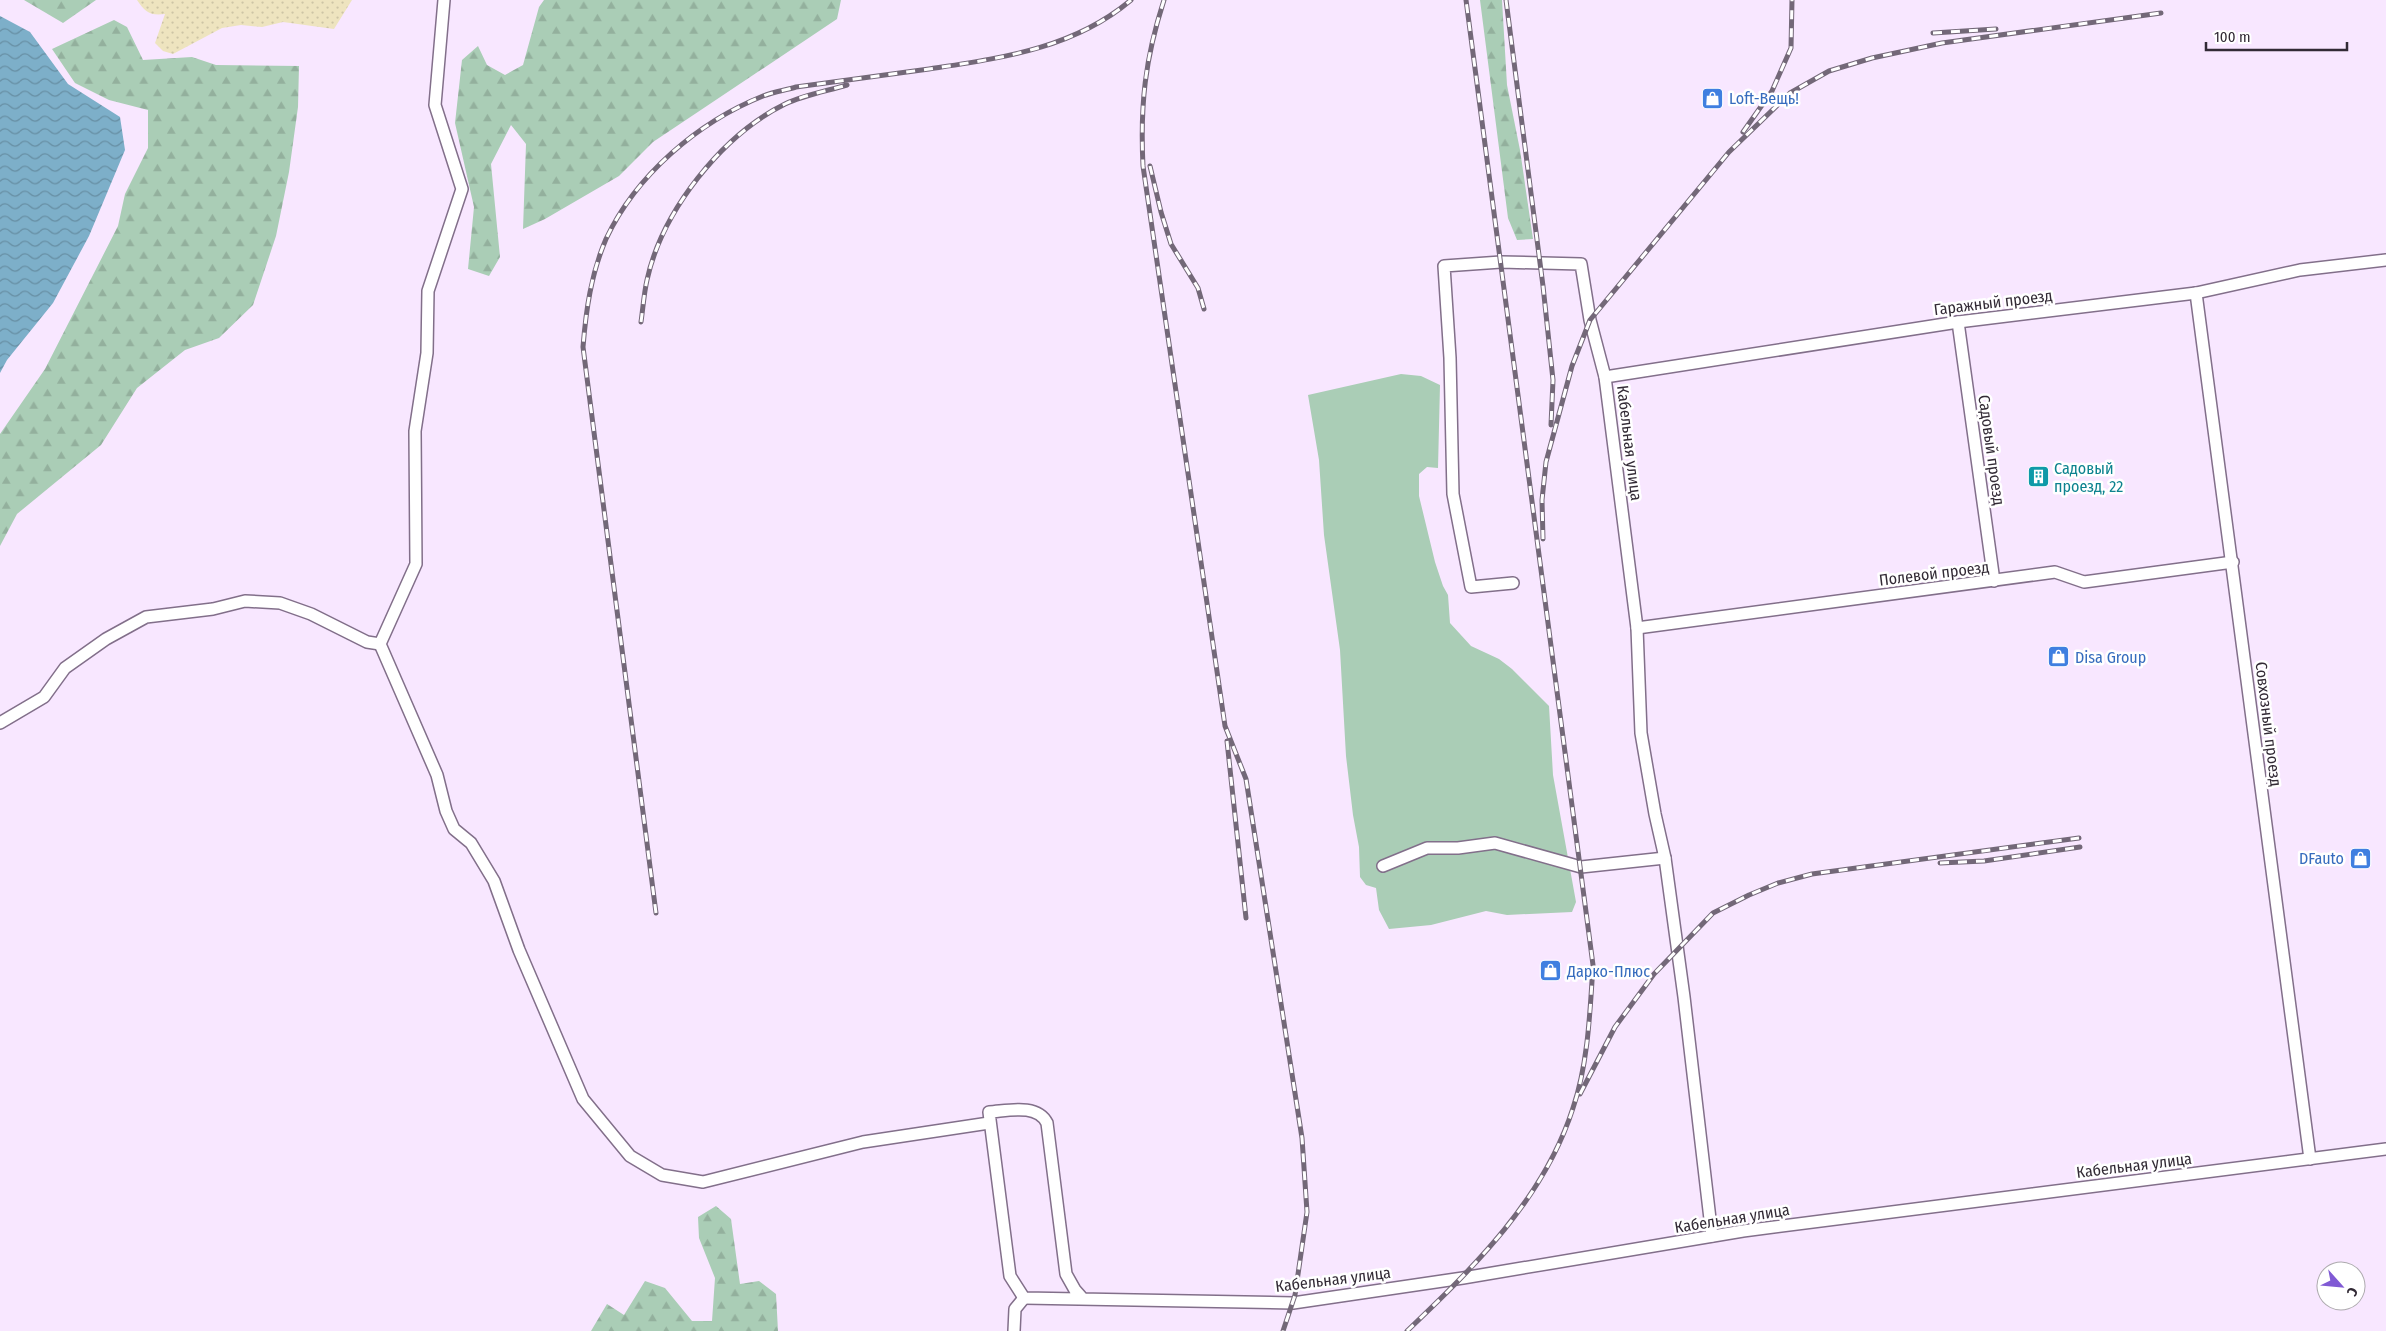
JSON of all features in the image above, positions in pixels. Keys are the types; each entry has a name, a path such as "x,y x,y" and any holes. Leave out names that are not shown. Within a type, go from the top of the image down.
{"street":[{"path":"444,0 435,105 462,189 428,291 427,353 415,431 416,564 380,644 437,775 446,811 454,829 471,843 494,881 519,950 583,1099 630,1156 662,1175 703,1182 863,1142 990,1123"},
{"name":"Гаражный проезд","path":"1604,378 1958,322 2196,293 2300,270 2386,260"},
{"name":"Кабельная улица","path":"1513,583 1471,587 1453,494 1450,358 1444,266 1501,262 1581,264 1590,320 1604,378 1637,628 1640,733 1665,858 1684,997 1712,1236"},
{"name":"Совхозный проезд","path":"2196,293 2233,562 2310,1159"},
{"name":"Садовый проезд","path":"1958,322 1994,581"},
{"name":"Полевой проезд","path":"1637,628 2055,572 2084,582 2233,562"},
{"path":"0,723 44,697 65,668 106,639 146,617 213,609 245,601 280,603 311,614 367,642 380,644"},
{"path":"1383,866 1427,848 1458,848 1495,843 1581,867 1665,858"},
{"path":"1014,1331 1015,1308 1024,1298 1010,1276 989,1112 1028,1109 1046,1119 1066,1274 1075,1290 1083,1299"},
{"name":"Кабельная улица","path":"1024,1298 1293,1302 1463,1278 1712,1236 2386,1149"}],"green space":[{"path":"24,0 96,0 63,23"},
{"path":"544,0 841,0 837,19 653,142 619,176 545,219 523,229 526,144 511,125 491,164 500,257 489,276 468,269 474,207 455,123 462,60 478,46 487,65 505,75 523,65 539,7"},
{"path":"1480,0 1502,0 1507,85 1520,150 1533,239 1517,240 1508,218"},
{"path":"114,20 127,27 143,60 192,57 216,65 299,66 298,107 289,172 276,236 253,305 219,338 185,350 137,388 101,445 17,514 0,546 0,434 45,369 118,226 125,194 148,148 148,110 109,100 75,83 52,49"},
{"path":"1401,374 1421,376 1440,385 1438,468 1427,467 1419,474 1419,496 1435,562 1448,595 1450,623 1471,646 1499,659 1512,669 1549,706 1553,775 1576,902 1572,912 1507,915 1486,911 1431,925 1389,929 1379,910 1376,888 1366,885 1360,877 1359,847 1346,756 1340,650 1324,535 1319,460 1308,395"},
{"path":"716,1206 731,1219 740,1284 759,1281 776,1294 778,1331 591,1331 607,1304 624,1315 645,1281 665,1288 692,1321 712,1321 715,1278 699,1238 698,1217"}],"sand":[{"path":"137,0 352,0 334,29 283,22 262,27 241,25 222,28 173,54 163,51 155,43 165,14 148,12"}],"water":[{"path":"0,16 30,32 68,84 120,117 125,150 89,236 53,303 7,360 0,373"}],"railway":[{"path":"656,913 583,347 590,292 596,265 606,239 634,193 671,153 715,120 763,96 796,87 956,65 1035,49 1085,30 1109,17 1131,0"},
{"path":"1164,0 1152,42 1145,82 1142,123 1143,166 1225,726 1246,779 1302,1138 1307,1212 1295,1295 1283,1331"},
{"path":"1407,1331 1457,1282 1504,1230 1544,1172 1560,1141 1573,1108 1582,1074 1588,1038 1593,965 1466,0"},
{"path":"1506,0 1543,286 1553,380 1551,425"},
{"path":"1743,132 1772,91 1791,48 1792,0"},
{"path":"1543,539 1542,500 1546,462 1572,366 1590,320 1729,152 1790,93 1829,71 1872,58 1942,43 2161,13"},
{"path":"1933,33 1996,29"},
{"path":"641,322 647,280 655,254 666,228 698,178 739,135 762,118 792,101 847,85"},
{"path":"1150,166 1171,244 1198,288 1204,309"},
{"path":"1227,741 1246,918"},
{"path":"1580,1094 1615,1027 1654,974 1713,913 1778,883 1812,874 2079,838"},
{"path":"1940,863 1984,861 2080,847"}],"place":[{"name":"Loft-Вещь!","path":"1713,98"},
{"name":"Садовый проезд, 22","path":"2038,477"},
{"name":"Disa Group","path":"2059,657"},
{"name":"DFauto","path":"2360,858"},
{"name":"Дарко-Плюс","path":"1551,971"}]}
